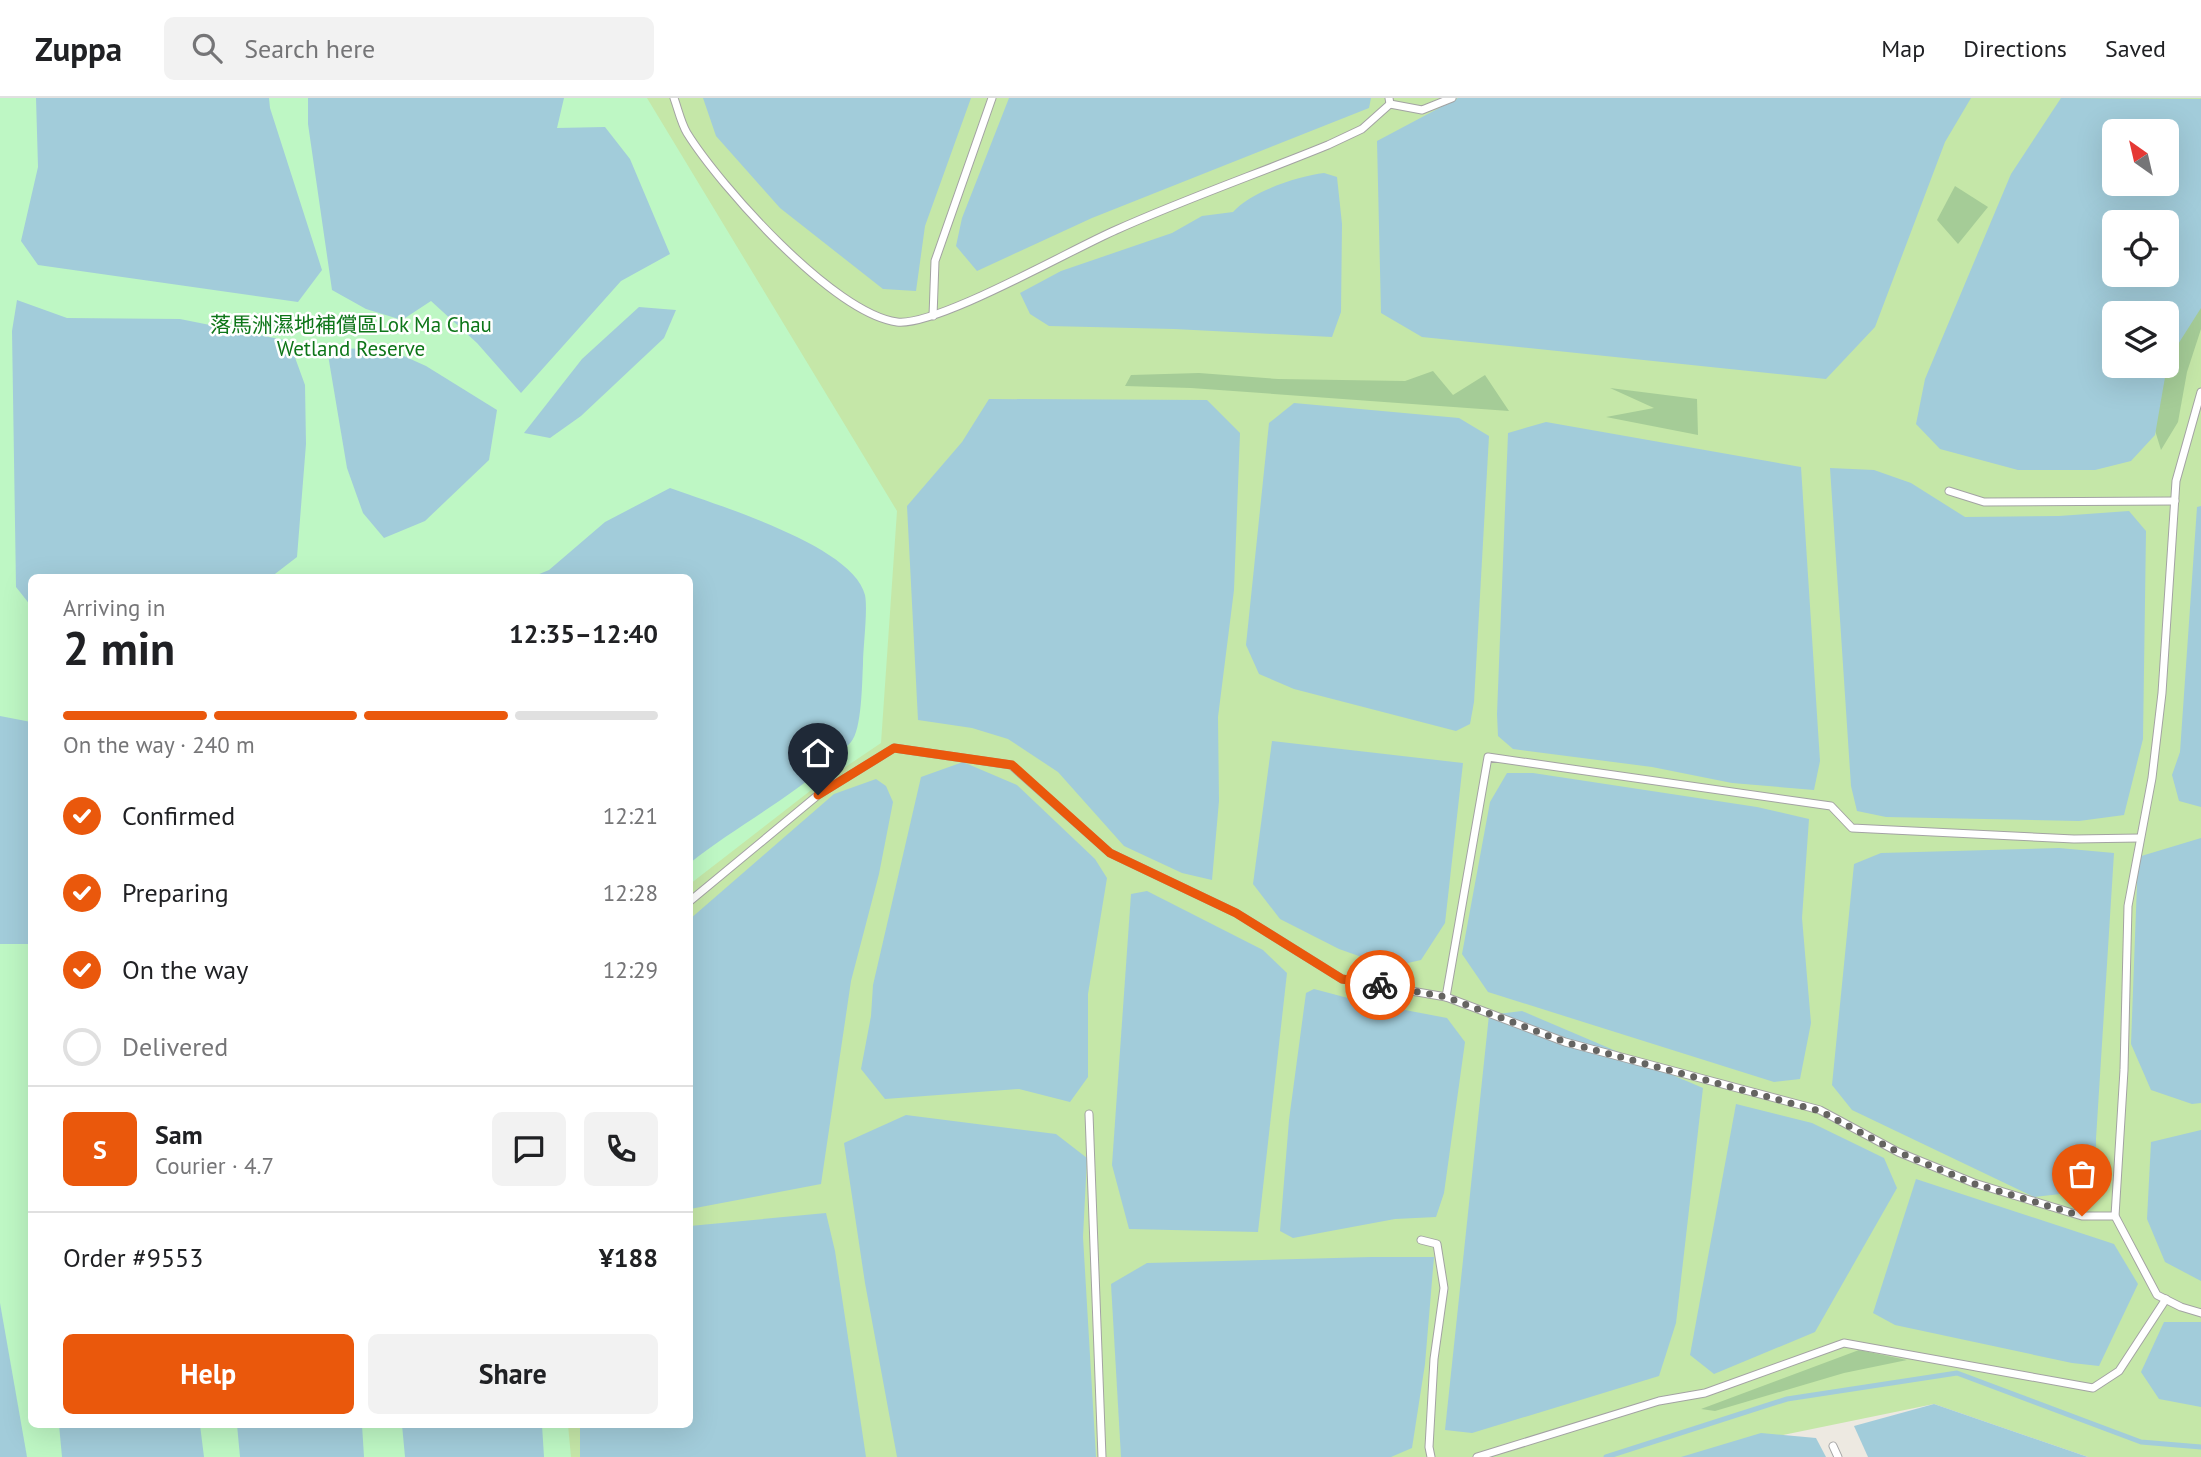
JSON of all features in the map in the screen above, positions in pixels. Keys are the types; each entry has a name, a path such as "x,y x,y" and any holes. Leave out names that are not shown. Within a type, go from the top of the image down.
{"lane":[{"path":"674,98 685,130 707,161 782,247 831,288 868,311 897,322 933,316 1116,230 1328,145 1362,129 1390,101 1422,110 1452,98"},
{"path":"933,316 935,261 992,98"},
{"path":"2201,392 2176,481 2162,693 2152,778 2128,906 2124,1070 2115,1216 2157,1295 2201,1313"},
{"path":"1949,491 1984,502 2175,501"},
{"path":"693,899 818,795 894,748 1012,765 1110,853 1236,913 1342,979 1446,997 1565,1042 1820,1111 1898,1152 1975,1184 2082,1216 2115,1216"},
{"path":"1446,997 1488,757 1831,806 1852,828 2074,839 2140,838"},
{"path":"1089,1114 1102,1457"},
{"path":"1421,1240 1437,1244 1444,1288 1434,1359 1429,1447 1431,1457"},
{"path":"1477,1457 1659,1401 1705,1393 1844,1343 2093,1388 2119,1371 2166,1299"},
{"path":"1833,1446 1838,1457"}],"green space":[{"path":"0,98 2201,98 2201,1457 2088,1457 1934,1404 1783,1435 1697,1457 0,1457"},
{"name":"落馬洲濕地補償區Lok Ma Chau Wetland Reserve","path":"0,98 647,98 897,511 881,743 810,791 693,882 693,574 28,574 28,1428 568,1428 571,1457 0,1457"},
{"path":"1955,186 1988,207 1958,244 1937,220"},
{"path":"2201,304 2201,329 2187,372 2178,422 2161,450 2146,401 2159,378 2179,378 2179,331"},
{"path":"1433,371 1453,395 1485,375 1509,411 1191,388 1125,386 1131,375 1199,373 1278,379 1405,381"},
{"path":"1610,388 1697,399 1698,435 1606,417 1654,408"},
{"path":"1859,1350 1907,1360 1844,1373 1715,1411 1701,1409"}],"water":[{"path":"36,98 269,98 322,270 298,302 38,265 21,241 38,167"},
{"path":"308,98 564,98 557,128 605,127 630,159 670,254 621,281 521,393 477,343 431,301 402,320 366,309 332,290 308,124"},
{"path":"703,98 971,98 925,226 916,291 883,289 780,208 716,136"},
{"path":"1009,98 1371,98 1369,108 1092,218 977,271 956,246 962,218"},
{"path":"1458,98 1971,98 1945,142 1875,327 1826,379 1422,337 1381,313 1377,141"},
{"path":"2061,98 2201,99 2201,308 2179,343 2179,301 2102,301 2102,378 2165,378 2155,435 2131,461 2095,470 2018,470 1940,449 1916,424 1925,379 2011,174"},
{"path":"1324,173 1337,177 1342,224 1341,312 1332,337 1049,326 1030,314 1020,293 1061,271 1172,233 1202,216 1233,212 1251,198 1275,186"},
{"path":"17,300 67,318 180,319 289,341 305,385 306,444 297,557 275,574 28,574 28,602 16,587 12,331"},
{"path":"639,307 676,310 664,338 581,416 550,438 524,433 582,359"},
{"path":"386,348 426,366 497,410 489,460 425,521 384,538 363,513 347,468 327,349"},
{"path":"989,399 1207,400 1240,433 1234,590 1218,717 1219,801 1212,880 1182,873 1124,846 1058,772 1008,739 972,728 918,720 907,506 962,442"},
{"path":"1294,403 1459,418 1489,436 1474,702 1470,724 1456,731 1294,689 1259,674 1246,645 1269,423"},
{"path":"1546,422 1801,467 1820,761 1814,790 1732,783 1652,767 1513,749 1498,736 1508,433"},
{"path":"1830,468 1874,470 1911,483 1965,517 2059,516 2129,511 2146,531 2143,739 2124,815 2079,821 1886,817 1857,811 1851,786"},
{"path":"670,488 749,516 810,544 836,560 855,577 865,595 861,705 855,736 815,775 693,861 693,574 539,574 549,570 605,522"},
{"path":"2201,506 2201,807 2179,801 2172,775 2180,752 2197,507"},
{"path":"0,716 28,721 28,944 0,944"},
{"path":"1272,741 1463,763 1445,923 1421,960 1390,967 1339,949 1280,919 1253,884"},
{"path":"963,762 1017,785 1095,859 1107,878 1088,994 1088,1077 1070,1102 1019,1089 885,1099 861,1069 871,1016 873,985 921,777"},
{"path":"1507,773 1533,773 1757,807 1809,819 1802,918 1811,1023 1800,1079 1774,1082 1488,992 1462,954 1490,802"},
{"path":"876,779 886,786 893,802 879,874 851,981 821,1184 693,1208 693,916 834,794"},
{"path":"2201,838 2201,1103 2192,1104 2151,1090 2131,1044 2138,857"},
{"path":"2059,848 2114,853 2096,1139 2096,1190 2034,1197 1852,1110 1832,1085 1854,864 1881,853"},
{"path":"1147,891 1263,950 1287,973 1258,1232 1129,1229 1112,1165 1131,894"},
{"path":"1314,989 1363,1002 1447,1018 1465,1042 1444,1193 1436,1217 1395,1219 1293,1238 1280,1231 1289,1120 1306,993"},
{"path":"1522,1011 1703,1088 1676,1323 1659,1376 1472,1433 1445,1430 1489,1015"},
{"path":"1736,1104 1812,1123 1884,1158 1897,1188 1815,1332 1714,1374 1690,1355"},
{"path":"906,1115 1056,1134 1087,1158 1083,1237 1096,1457 897,1457 865,1283 844,1143"},
{"path":"2201,1130 2201,1281 2165,1262 2147,1219 2151,1142"},
{"path":"1916,1179 2114,1244 2138,1284 2099,1366 2072,1363 1895,1325 1873,1313"},
{"path":"826,1213 835,1251 866,1457 580,1457 580,1428 693,1428 693,1226"},
{"path":"1434,1257 1425,1364 1412,1448 1391,1457 1121,1457 1111,1284 1147,1263"},
{"path":"0,1303 27,1457 0,1457"},
{"path":"2164,1322 2201,1322 2201,1407 2159,1399 2141,1372"},
{"path":"1934,1404 2088,1457 1868,1457 1854,1426"},
{"path":"59,1428 200,1428 204,1457 62,1457"},
{"path":"237,1428 362,1428 364,1457 240,1457"},
{"path":"402,1428 542,1428 544,1457 405,1457"},
{"path":"1761,1433 1816,1438 1826,1457 1681,1457"}],"waterway":[{"path":"1606,1457 1787,1399 1957,1373 2141,1442 2201,1447"}],"way so far":[{"path":"1380,985 1446,997 1565,1042 1820,1111 1898,1152 1975,1184 2082,1216"}],"route":[{"path":"818,795 894,748 1012,765 1110,853 1236,913 1342,979 1380,985"}]}
